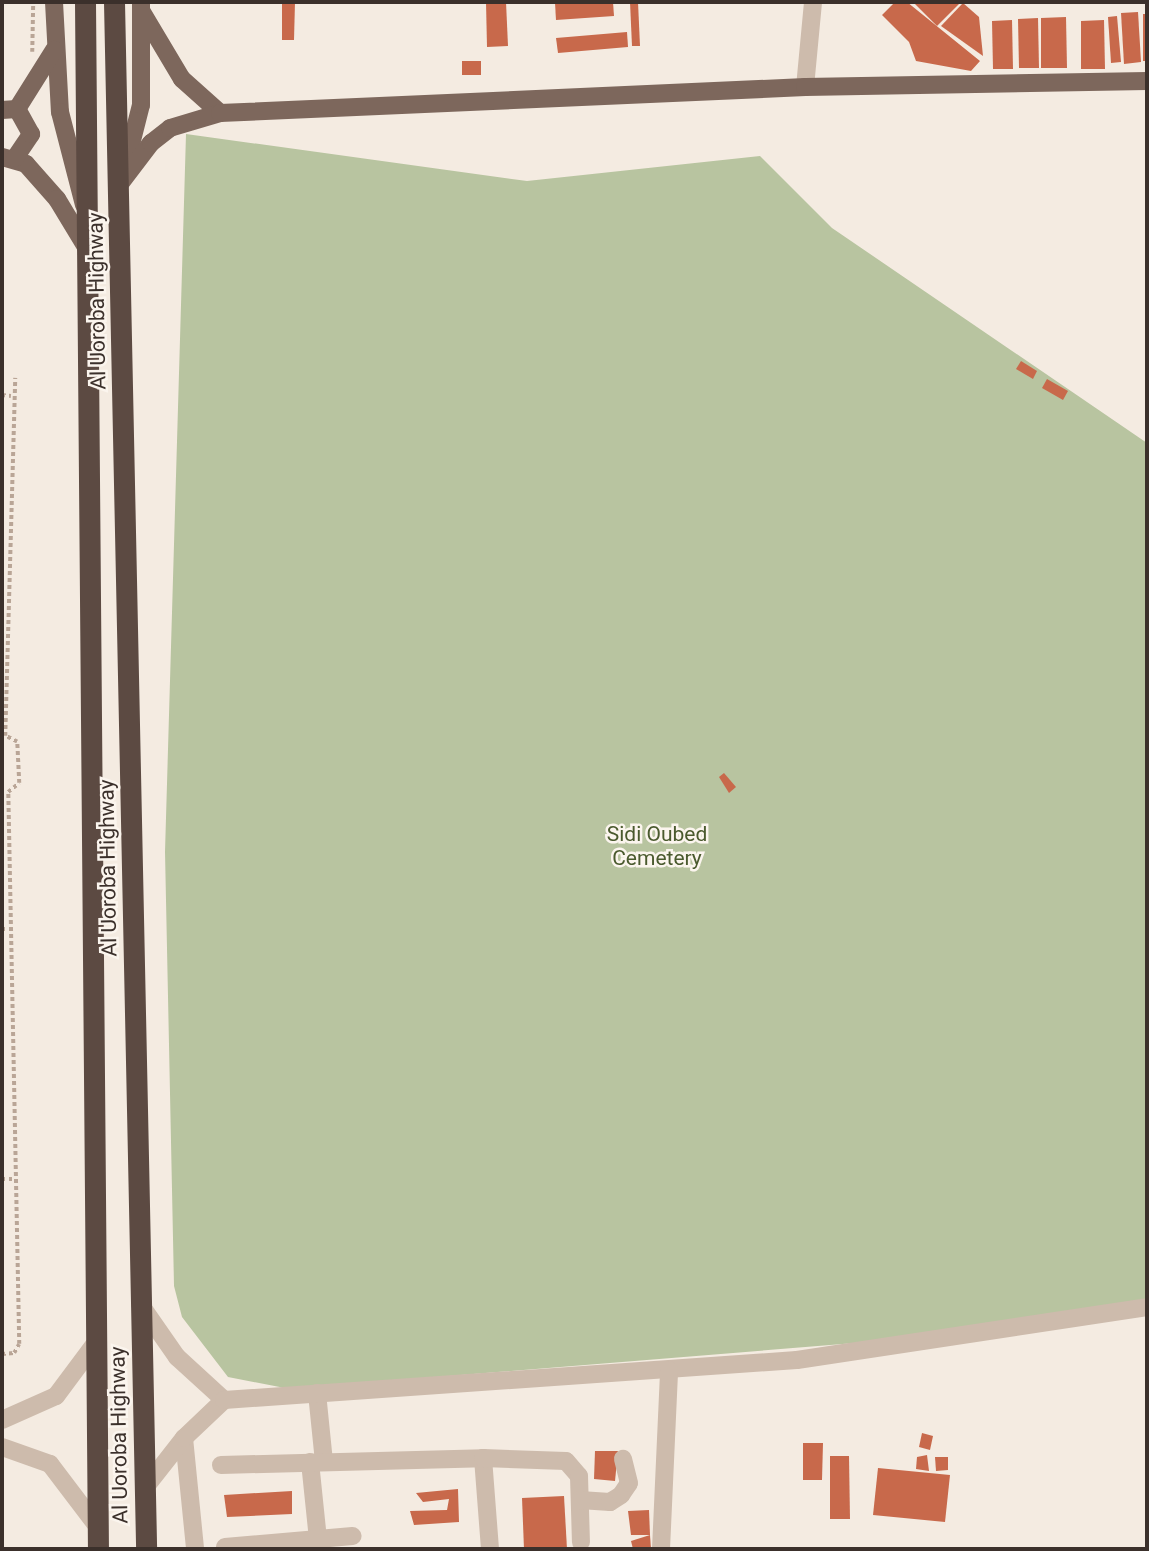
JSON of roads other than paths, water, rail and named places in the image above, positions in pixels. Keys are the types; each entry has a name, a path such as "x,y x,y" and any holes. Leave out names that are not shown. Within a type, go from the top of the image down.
{"highway":[{"name":"Al Uoroba Highway","path":"85,2 94,1345 98,1549"},
{"name":"Al Uoroba Highway","path":"114,2 146,1549"}],"main road":[{"name":"Al Uoroba Highway","path":"54,2 55,47 64,137 86,211"},
{"name":"Al Uoroba Highway","path":"119,185 141,105 141,6"},
{"path":"141,6 182,79 220,113"},
{"path":"55,47 10,109 31,134 8,158 57,199 86,247"},
{"path":"119,185 151,143 170,128 220,113 805,86 1147,82"}],"street":[{"path":"805,86 813,2"},
{"path":"141,1304 177,1357 224,1400"},
{"path":"144,1489 184,1438 224,1400 669,1370 861,1353 1147,1307"},
{"path":"94,1345 62,1391 7,1419 8,1448 59,1473 97,1526"},
{"path":"661,1549 669,1370"},
{"path":"317,1393 318,1544"},
{"path":"184,1438 195,1549"},
{"path":"483,1458 491,1549"},
{"path":"221,1465 483,1458 566,1461 579,1476 581,1542"},
{"path":"580,1500 610,1502 621,1495 629,1483 623,1459"},
{"path":"225,1548 318,1544 354,1536"}],"park label":[{"name":"Sidi Oubed Cemetery","path":"657,846"}]}
